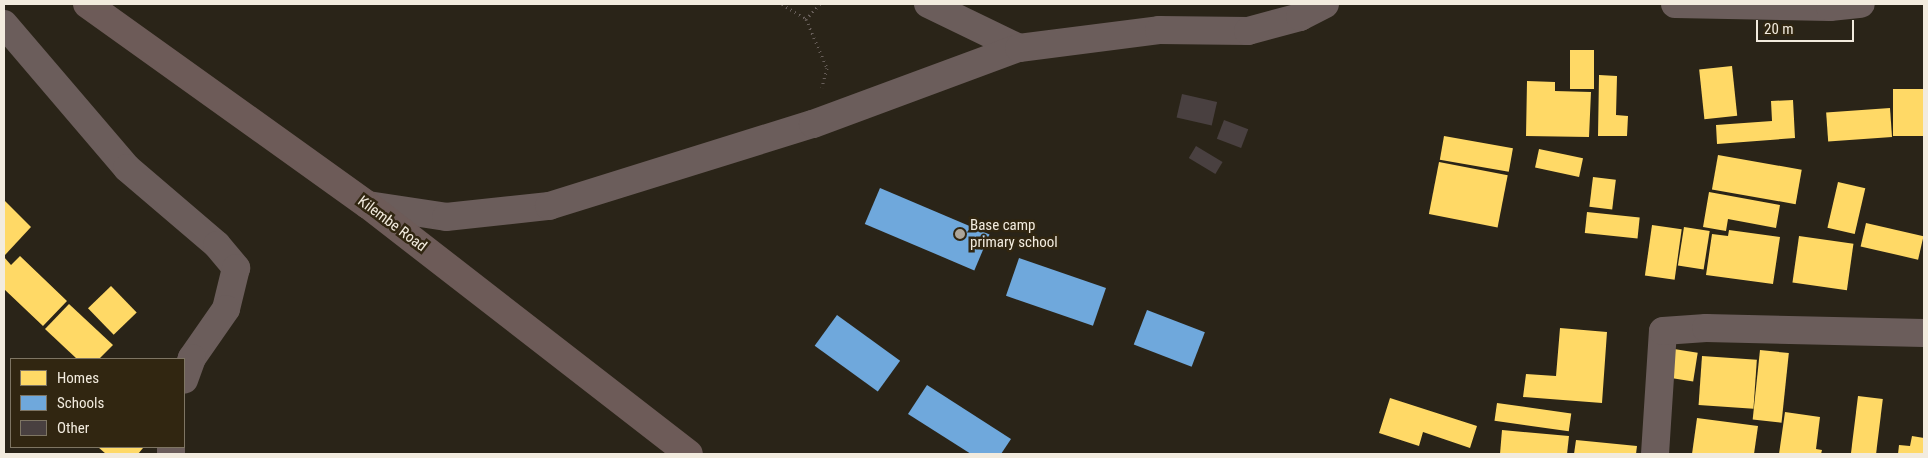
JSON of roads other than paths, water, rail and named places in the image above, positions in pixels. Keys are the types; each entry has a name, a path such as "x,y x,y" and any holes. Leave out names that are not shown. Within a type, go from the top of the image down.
{"main road":[{"name":"Kilembe Road","path":"87,4 368,205 689,454"}],"street":[{"path":"928,4 1019,48"},
{"path":"368,205 446,217 549,206 814,124 1019,48 1159,30 1248,31 1300,17 1326,4"},
{"path":"1675,4 1830,7 1861,4"},
{"path":"4,24 127,168 218,245 236,268 226,309 192,358 185,377"},
{"path":"1655,454 1663,330 1706,328 1924,333"}],"place":[{"name":"Base camp primary school","path":"960,234"}]}
